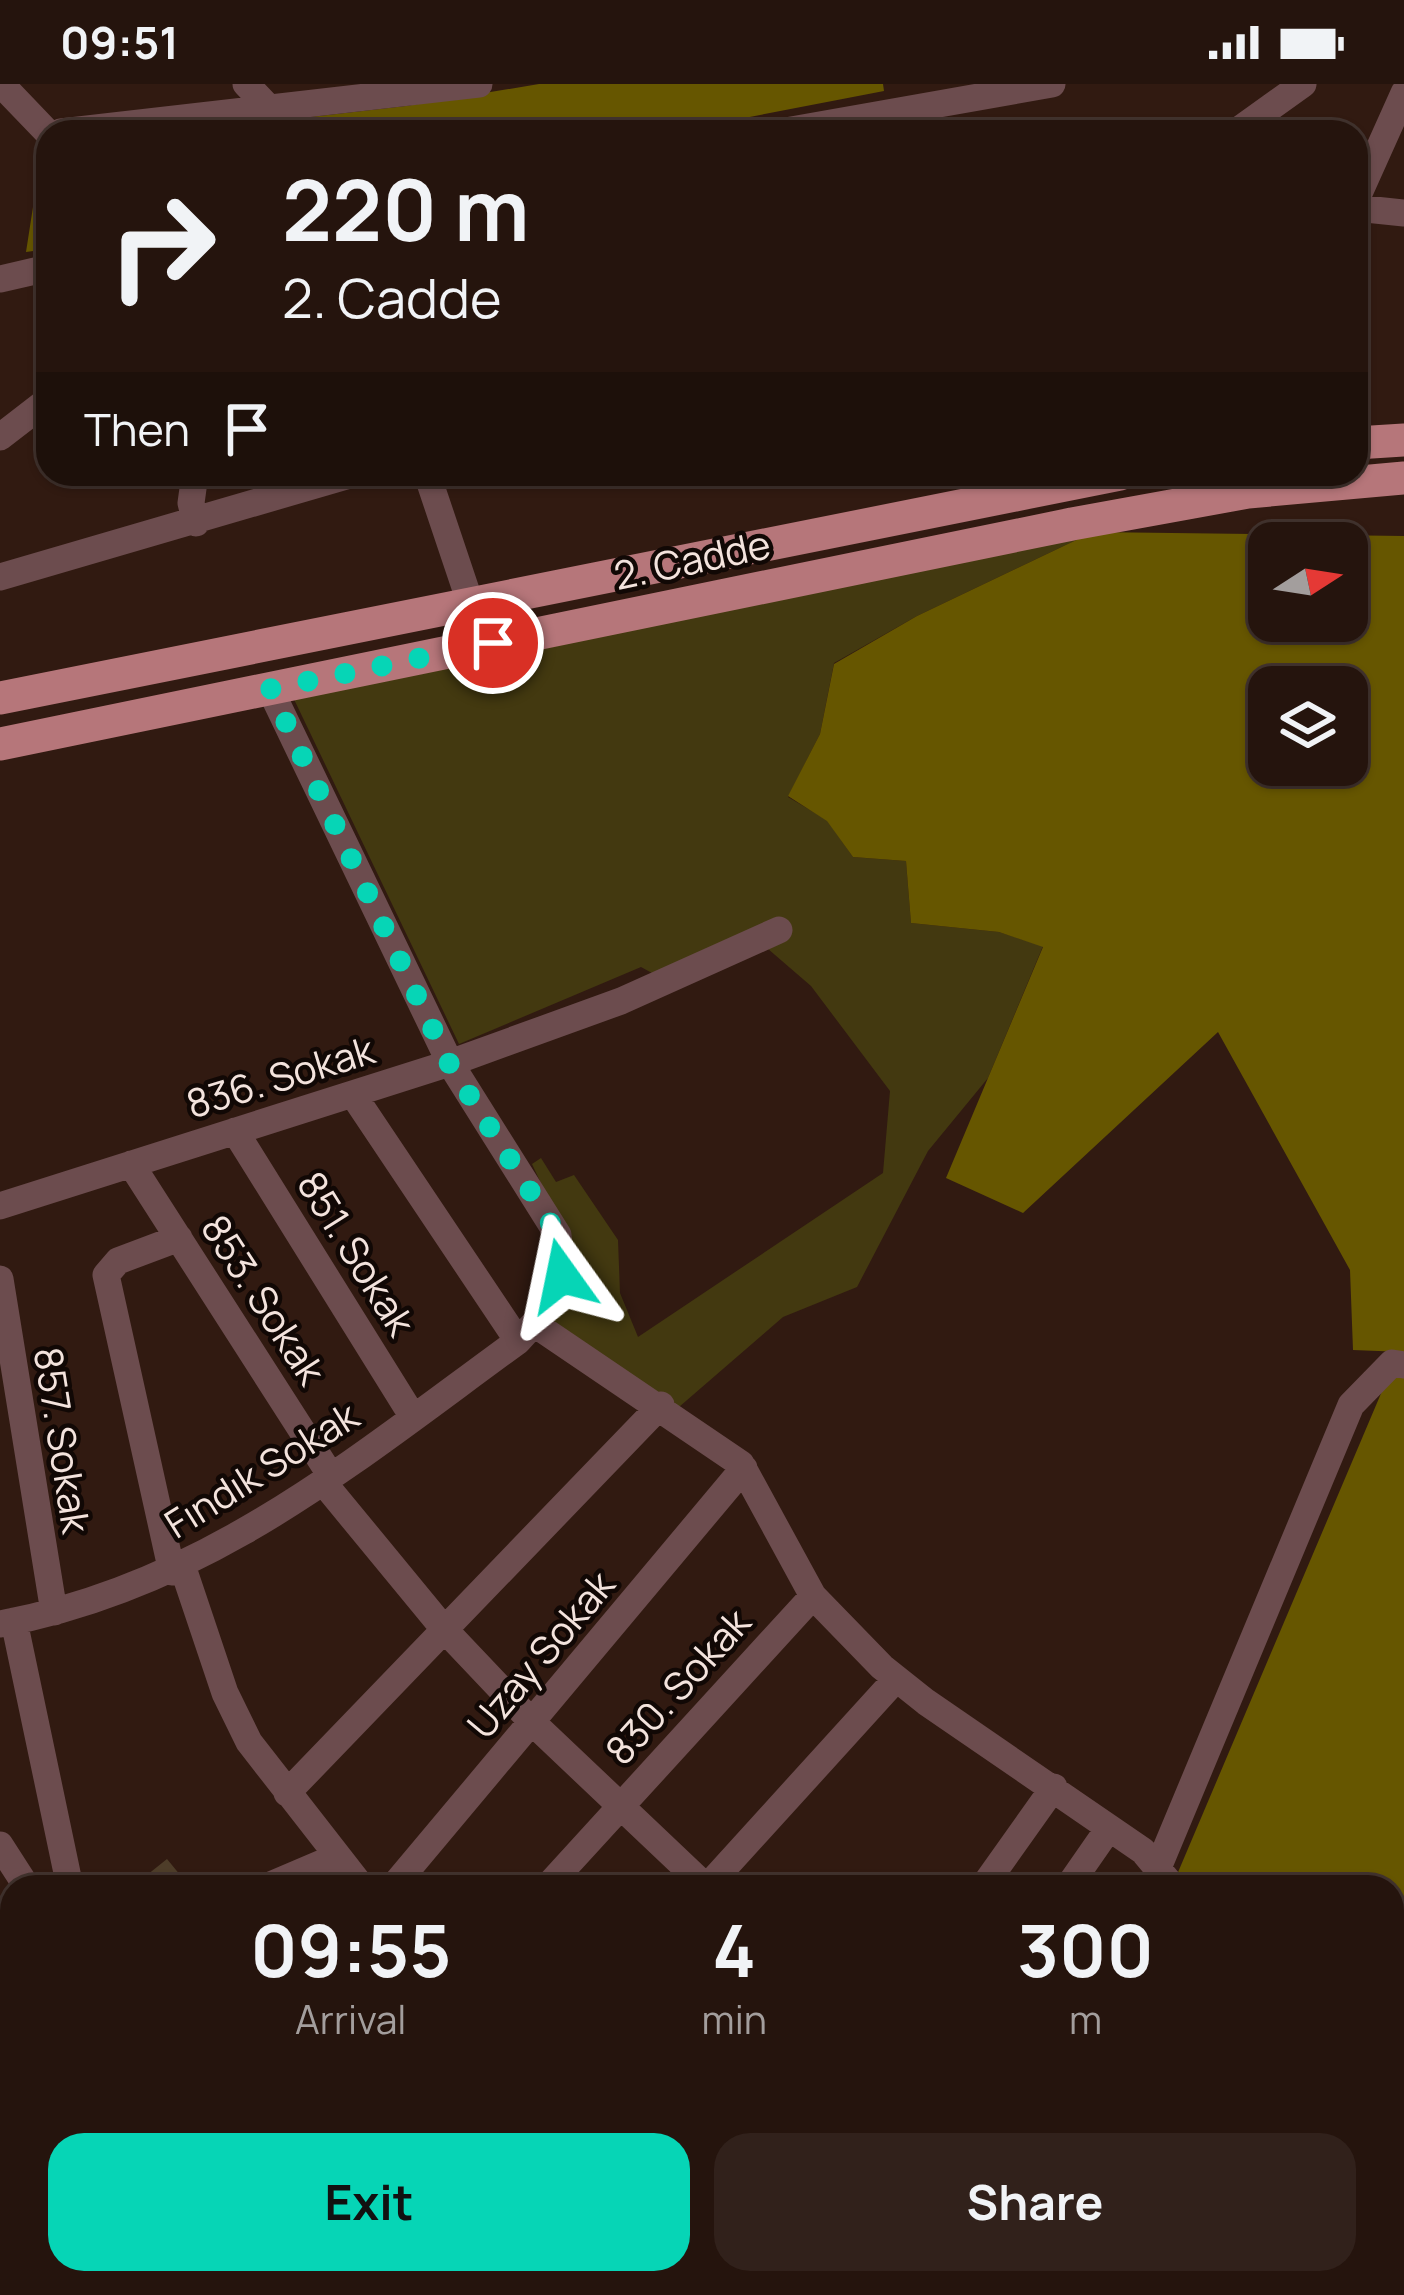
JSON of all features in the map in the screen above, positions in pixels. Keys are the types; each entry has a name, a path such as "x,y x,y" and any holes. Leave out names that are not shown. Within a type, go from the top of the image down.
{"main road":[{"path":"1368,442 1404,440"},
{"name":"2. Cadde","path":"1368,481 1404,478"},
{"name":"2. Cadde","path":"0,698 1061,486"},
{"name":"2. Cadde","path":"0,744 1072,524 1249,492 1315,486"}],"street":[{"path":"246,84 271,110"},
{"path":"176,120 479,84"},
{"path":"848,120 1052,84"},
{"path":"1253,120 1303,84"},
{"path":"3,89 36,122"},
{"path":"1368,176 1404,93"},
{"path":"1368,206 1404,213"},
{"path":"0,279 36,271"},
{"path":"0,437 36,409"},
{"path":"193,486 196,523"},
{"path":"0,577 315,486"},
{"path":"431,486 471,605"},
{"path":"270,689 449,1063 558,1235 562,1276 527,1333"},
{"name":"836. Sokak","path":"0,1206 449,1063 621,1001 779,930"},
{"path":"354,1096 527,1333 661,1405 744,1468 813,1595 896,1679 1143,1851 1157,1875"},
{"name":"851. Sokak","path":"235,1131 413,1417"},
{"name":"853. Sokak","path":"131,1164 327,1479 444,1629 533,1724 694,1875"},
{"path":"178,1238 118,1261 106,1275 178,1569 249,1742 350,1875"},
{"name":"857. Sokak","path":"0,1279 54,1612"},
{"name":"Fındık Sokak","path":"7,1623 54,1612 178,1569 227,1546 527,1333"},
{"path":"1164,1875 1351,1405 1392,1363 1404,1365"},
{"path":"286,1793 661,1405"},
{"name":"Uzay Sokak","path":"403,1875 744,1468"},
{"name":"830. Sokak","path":"558,1875 813,1595"},
{"path":"7,1623 67,1875"},
{"path":"717,1875 896,1679"},
{"path":"991,1875 1054,1786"},
{"path":"1076,1875 1108,1828"},
{"path":"0,1845 19,1875"},
{"path":"294,1875 334,1858"}],"shaded area":[{"path":"539,84 883,84 884,91 734,120 284,120"},
{"path":"36,188 36,251 26,252"},
{"path":"1093,532 917,616 834,663 820,734 788,797 827,820 853,857 906,861 911,923 999,932 1043,946 988,1078 928,1151 857,1287 783,1317 679,1407 554,1328 561,1226 532,1164 541,1158 556,1182 574,1175 618,1240 620,1293 638,1337 883,1173 890,1091 811,986 753,936 652,973 641,967 459,1044 291,693"},
{"path":"1093,532 1248,534 1248,642 1368,642 1368,536 1404,536 1404,1352 1353,1350 1350,1270 1218,1032 1023,1213 946,1178 1043,947 999,932 911,923 906,861 853,857 827,821 788,796 820,734 834,664 917,616"},
{"path":"1388,1377 1404,1378 1404,1875 1177,1875"}],"building":[{"path":"167,1859 180,1875 147,1875"}],"route":[{"path":"493,643 270,689 449,1063 558,1235 562,1276"}]}
